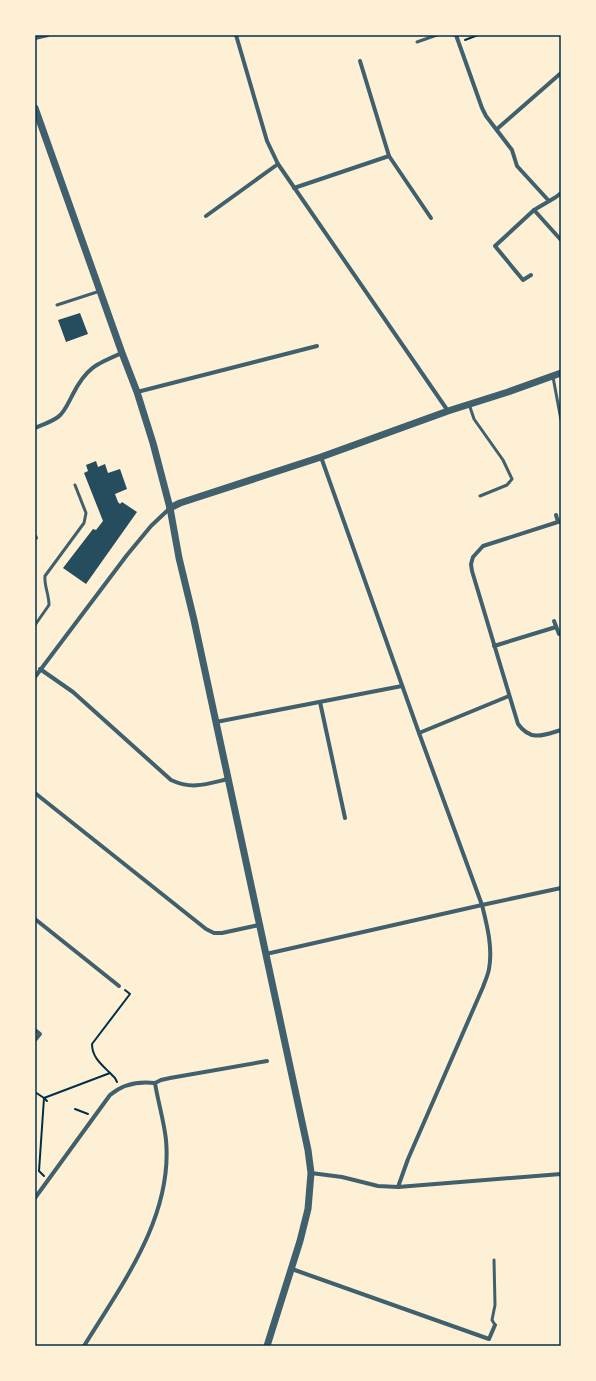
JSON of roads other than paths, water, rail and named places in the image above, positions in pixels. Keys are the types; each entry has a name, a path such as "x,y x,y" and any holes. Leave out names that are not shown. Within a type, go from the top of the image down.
{"street":[{"path":"35,38 48,35"},
{"path":"236,35 267,142 278,164 448,411"},
{"path":"456,35 486,116 512,150 517,166 549,201"},
{"path":"360,61 389,156 431,218"},
{"path":"497,129 561,73"},
{"path":"35,108 154,443 170,508 308,1150 311,1173 308,1208 292,1269 267,1346"},
{"path":"294,188 389,156"},
{"path":"206,216 278,164"},
{"path":"531,275 523,280 495,246 534,210 561,193"},
{"path":"534,210 561,240"},
{"path":"137,392 317,346"},
{"path":"35,428 58,417 66,407 79,382 99,362 122,354"},
{"path":"35,677 127,555 151,526 170,508 561,373"},
{"path":"321,457 402,686 482,905 488,926 490,948 489,969 483,987 408,1158 398,1188"},
{"path":"556,515 560,521 483,546 473,557 471,564 472,572 518,724 528,735 544,735 561,730"},
{"path":"554,621 559,634"},
{"path":"494,646 556,627"},
{"path":"40,669 73,692 171,780 181,785 201,786 229,779"},
{"path":"216,722 402,686"},
{"path":"419,733 509,696"},
{"path":"320,702 346,818"},
{"path":"35,793 206,929 222,933 259,925"},
{"path":"266,954 561,888"},
{"path":"35,918 119,986"},
{"path":"35,1030 40,1034 35,1040"},
{"path":"35,1198 93,1116 110,1095 118,1088 126,1084 147,1082 155,1084 161,1080 170,1078 267,1061"},
{"path":"84,1346 122,1284 146,1240 158,1210 165,1179 166,1140 155,1084"},
{"path":"311,1173 342,1177 378,1186 398,1188 561,1174"},
{"path":"292,1269 489,1339 495,1325"}],"lane":[{"path":"417,42 436,35"},
{"path":"57,305 100,291"},
{"path":"553,377 561,420"},
{"path":"469,404 474,419 503,460 512,479 508,485 480,496"},
{"path":"35,625 50,605 48,592 44,583 45,576 84,522 86,513 75,485"},
{"path":"494,1260 495,1305 492,1320 495,1325"}]}
